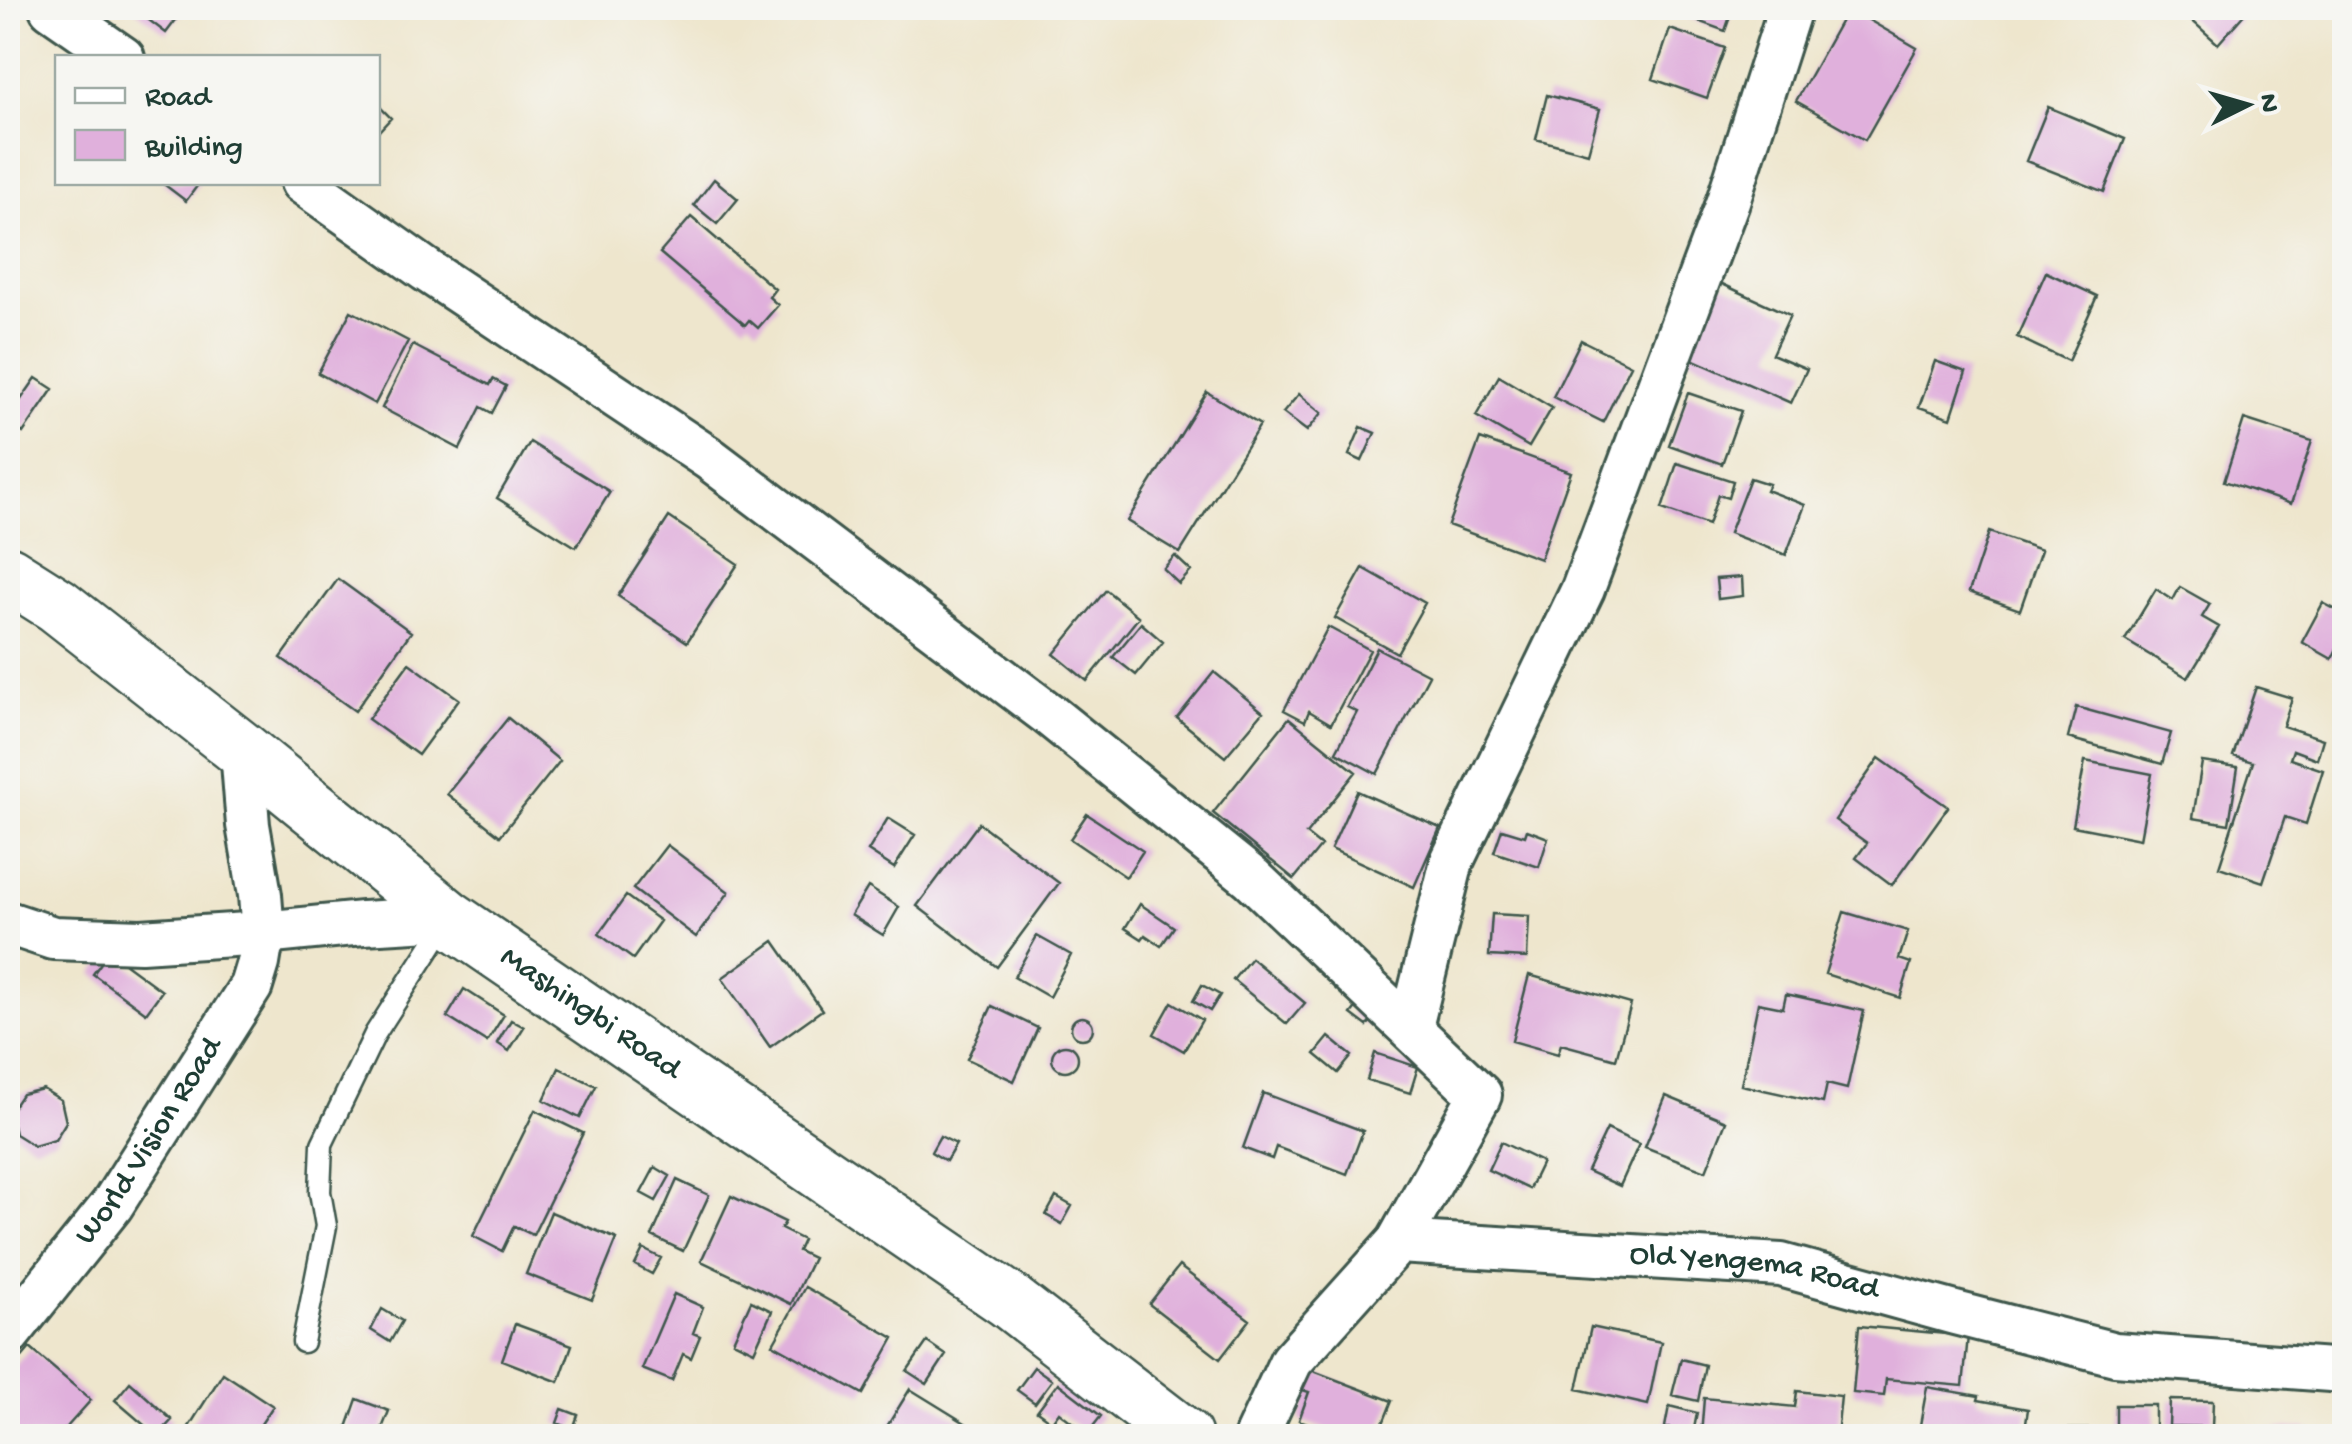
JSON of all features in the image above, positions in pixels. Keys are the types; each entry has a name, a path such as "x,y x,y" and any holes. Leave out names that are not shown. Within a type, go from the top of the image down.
{"main road":[{"name":"Mashingbi Road","path":"8,574 57,605 449,918 1008,1300 1184,1436"}],"street":[{"path":"51,8 119,55"},
{"path":"1411,1027 1452,862 1583,588 1728,201 1790,8"},
{"path":"306,185 426,270 710,459 1032,701 1252,878 1480,1095 1398,1242 1291,1361 1256,1436"},
{"name":"World Vision Road","path":"8,1334 112,1205 251,986 262,933 242,750"},
{"path":"8,923 54,938 141,941 449,918"},
{"name":"Old Yengema Road","path":"1398,1242 1781,1265 2115,1354 2344,1371"}],"lane":[{"path":"303,1342 326,1226 320,1192 322,1144 374,1034 449,918"}],"building":[{"path":"133,8 185,8 166,33"},
{"path":"1733,8 1725,31 1670,11"},
{"path":"1848,8 1917,48 1865,140 1796,101"},
{"path":"2178,8 2243,8 2247,11 2218,44"},
{"path":"1670,29 1725,48 1707,98 1653,79"},
{"path":"1547,95 1600,109 1588,153 1536,139"},
{"path":"380,107 391,118 380,130"},
{"path":"2048,107 2125,139 2104,192 2026,161"},
{"path":"2344,143 2344,178 2332,173"},
{"path":"714,179 738,199 717,224 694,205"},
{"path":"165,185 198,185 186,201"},
{"path":"691,217 775,289 769,297 778,305 758,328 749,320 745,325 660,253"},
{"path":"2046,272 2097,296 2068,361 2017,337"},
{"path":"1720,283 1790,315 1772,354 1807,369 1791,403 1687,357"},
{"path":"351,311 408,341 375,404 318,373"},
{"path":"1581,340 1631,365 1603,422 1553,397"},
{"path":"413,345 490,385 493,379 506,386 492,413 481,407 460,449 382,408"},
{"path":"1935,361 1966,372 1951,418 1919,407"},
{"path":"1499,376 1552,408 1529,447 1476,416"},
{"path":"36,378 53,389 23,433 8,418"},
{"path":"1207,392 1260,425 1180,553 1127,521"},
{"path":"1688,393 1741,411 1722,464 1669,445"},
{"path":"1299,394 1322,413 1307,431 1283,413"},
{"path":"2244,419 2312,441 2291,504 2224,481"},
{"path":"1361,427 1375,433 1362,461 1349,455"},
{"path":"1480,439 1571,472 1540,559 1448,525"},
{"path":"530,442 610,492 576,547 497,498"},
{"path":"1677,463 1733,481 1728,498 1718,495 1708,525 1662,509"},
{"path":"1750,478 1769,484 1766,490 1805,505 1786,555 1729,533"},
{"path":"669,517 738,564 687,642 618,596"},
{"path":"1989,532 2041,550 2020,610 1969,592"},
{"path":"1175,556 1191,571 1179,584 1163,569"},
{"path":"1363,568 1425,603 1397,653 1335,618"},
{"path":"1742,577 1743,596 1718,599 1716,579"},
{"path":"338,579 411,632 355,711 281,658"},
{"path":"2180,587 2210,604 2202,617 2219,627 2188,678 2125,640 2156,589 2173,600"},
{"path":"1106,590 1139,617 1087,681 1054,654"},
{"path":"2323,603 2344,614 2344,634 2332,659 2302,642"},
{"path":"1141,623 1163,642 1136,675 1113,657"},
{"path":"1328,627 1370,650 1331,724 1309,711 1305,721 1284,710"},
{"path":"1377,648 1429,675 1377,774 1336,752 1357,712 1347,707"},
{"path":"409,663 459,699 418,755 368,719"},
{"path":"1214,672 1263,712 1225,757 1177,718"},
{"path":"2256,687 2292,698 2283,726 2323,739 2317,759 2293,750 2290,759 2323,770 2306,824 2285,817 2263,882 2219,867 2253,762 2233,756"},
{"path":"2076,707 2171,733 2162,764 2068,738"},
{"path":"508,718 560,761 500,836 447,794"},
{"path":"1289,718 1356,772 1306,834 1321,846 1294,879 1213,813"},
{"path":"1879,758 1948,807 1892,885 1856,858 1867,843 1835,820"},
{"path":"2085,761 2152,774 2140,839 2073,826"},
{"path":"2202,762 2238,767 2229,824 2193,818"},
{"path":"1357,791 1440,828 1414,887 1331,849"},
{"path":"1087,814 1143,851 1126,877 1070,839"},
{"path":"888,818 915,835 894,868 868,851"},
{"path":"979,823 1059,883 997,967 917,906"},
{"path":"1502,829 1525,836 1527,830 1548,838 1539,867 1494,852"},
{"path":"667,845 729,892 696,937 633,889"},
{"path":"868,887 899,907 883,935 851,915"},
{"path":"626,896 660,921 633,959 599,934"},
{"path":"1140,904 1174,927 1161,946 1125,928"},
{"path":"1844,912 1908,931 1899,959 1911,963 1900,998 1825,974"},
{"path":"1492,914 1529,916 1527,958 1489,956"},
{"path":"1037,936 1071,955 1049,997 1014,977"},
{"path":"774,941 822,1010 770,1047 722,978"},
{"path":"109,952 162,991 146,1013 93,974"},
{"path":"1251,958 1305,1003 1287,1024 1233,980"},
{"path":"1529,975 1631,1004 1616,1059 1561,1044 1558,1054 1512,1041"},
{"path":"1202,985 1220,995 1210,1011 1193,1001"},
{"path":"464,989 504,1015 487,1042 447,1017"},
{"path":"1786,994 1864,1011 1847,1089 1827,1084 1823,1103 1741,1085 1758,1003 1783,1008"},
{"path":"1363,998 1379,1011 1367,1026 1351,1014"},
{"path":"1172,1002 1202,1020 1184,1051 1154,1034"},
{"path":"992,1006 1038,1028 1014,1081 967,1059"},
{"path":"1082,1017 1090,1020 1090,1036 1082,1039 1074,1036 1071,1028 1074,1020"},
{"path":"511,1020 524,1027 509,1051 497,1043"},
{"path":"1329,1037 1352,1056 1338,1073 1315,1054"},
{"path":"1065,1045 1074,1049 1078,1058 1074,1067 1065,1071 1056,1067 1052,1058 1056,1049"},
{"path":"1375,1053 1418,1067 1410,1093 1367,1080"},
{"path":"559,1068 596,1086 580,1118 544,1100"},
{"path":"43,1089 61,1100 66,1122 55,1140 34,1146 15,1134 10,1112 22,1094"},
{"path":"1263,1093 1363,1131 1347,1174 1276,1147 1272,1159 1243,1148"},
{"path":"1666,1096 1726,1121 1706,1171 1645,1147"},
{"path":"535,1110 583,1133 533,1235 514,1226 502,1251 473,1236"},
{"path":"1607,1129 1639,1144 1620,1186 1587,1171"},
{"path":"940,1136 956,1144 946,1161 931,1152"},
{"path":"1501,1142 1542,1162 1529,1189 1488,1170"},
{"path":"655,1167 670,1176 656,1201 641,1193"},
{"path":"677,1180 709,1195 683,1251 652,1236"},
{"path":"731,1196 785,1222 781,1229 803,1240 798,1251 813,1258 791,1304 701,1261"},
{"path":"1056,1197 1072,1206 1062,1224 1046,1215"},
{"path":"551,1212 617,1239 592,1300 526,1274"},
{"path":"643,1249 661,1258 652,1274 635,1265"},
{"path":"1179,1266 1250,1320 1220,1359 1149,1304"},
{"path":"805,1287 894,1338 863,1394 773,1344"},
{"path":"674,1294 703,1307 693,1333 700,1336 691,1358 683,1354 672,1381 642,1369"},
{"path":"751,1301 772,1311 754,1351 733,1341"},
{"path":"382,1309 402,1321 390,1342 371,1330"},
{"path":"515,1324 572,1345 559,1382 502,1360"},
{"path":"1859,1326 1968,1336 1963,1386 1886,1379 1884,1396 1853,1393"},
{"path":"1591,1327 1661,1342 1648,1405 1577,1389"},
{"path":"927,1342 946,1355 927,1384 907,1371"},
{"path":"30,1348 91,1400 66,1428 76,1436 8,1436 8,1374"},
{"path":"1681,1359 1705,1365 1698,1401 1672,1395"},
{"path":"1034,1367 1052,1380 1035,1403 1017,1390"},
{"path":"1303,1367 1392,1401 1378,1436 1343,1436 1299,1420 1309,1392 1296,1388"},
{"path":"223,1373 273,1406 253,1436 185,1433"},
{"path":"130,1382 172,1420 157,1436 115,1400"},
{"path":"1058,1383 1101,1416 1087,1434 1059,1412 1052,1422 1037,1411"},
{"path":"1927,1387 2028,1409 2024,1436 1918,1436"},
{"path":"910,1389 978,1431 975,1436 881,1436"},
{"path":"1797,1391 1841,1396 1837,1436 1701,1436 1704,1398 1795,1407"},
{"path":"357,1399 389,1411 379,1436 344,1436"},
{"path":"2170,1400 2213,1401 2212,1427 2169,1426"},
{"path":"2116,1405 2155,1405 2155,1436 2116,1436"},
{"path":"1669,1406 1697,1413 1693,1434 1665,1427"},
{"path":"562,1409 578,1415 573,1429 557,1423"},
{"path":"2308,1428 2309,1436 2277,1436 2277,1429"},
{"path":"2045,1429 2111,1429 2111,1436 2045,1436"}]}
